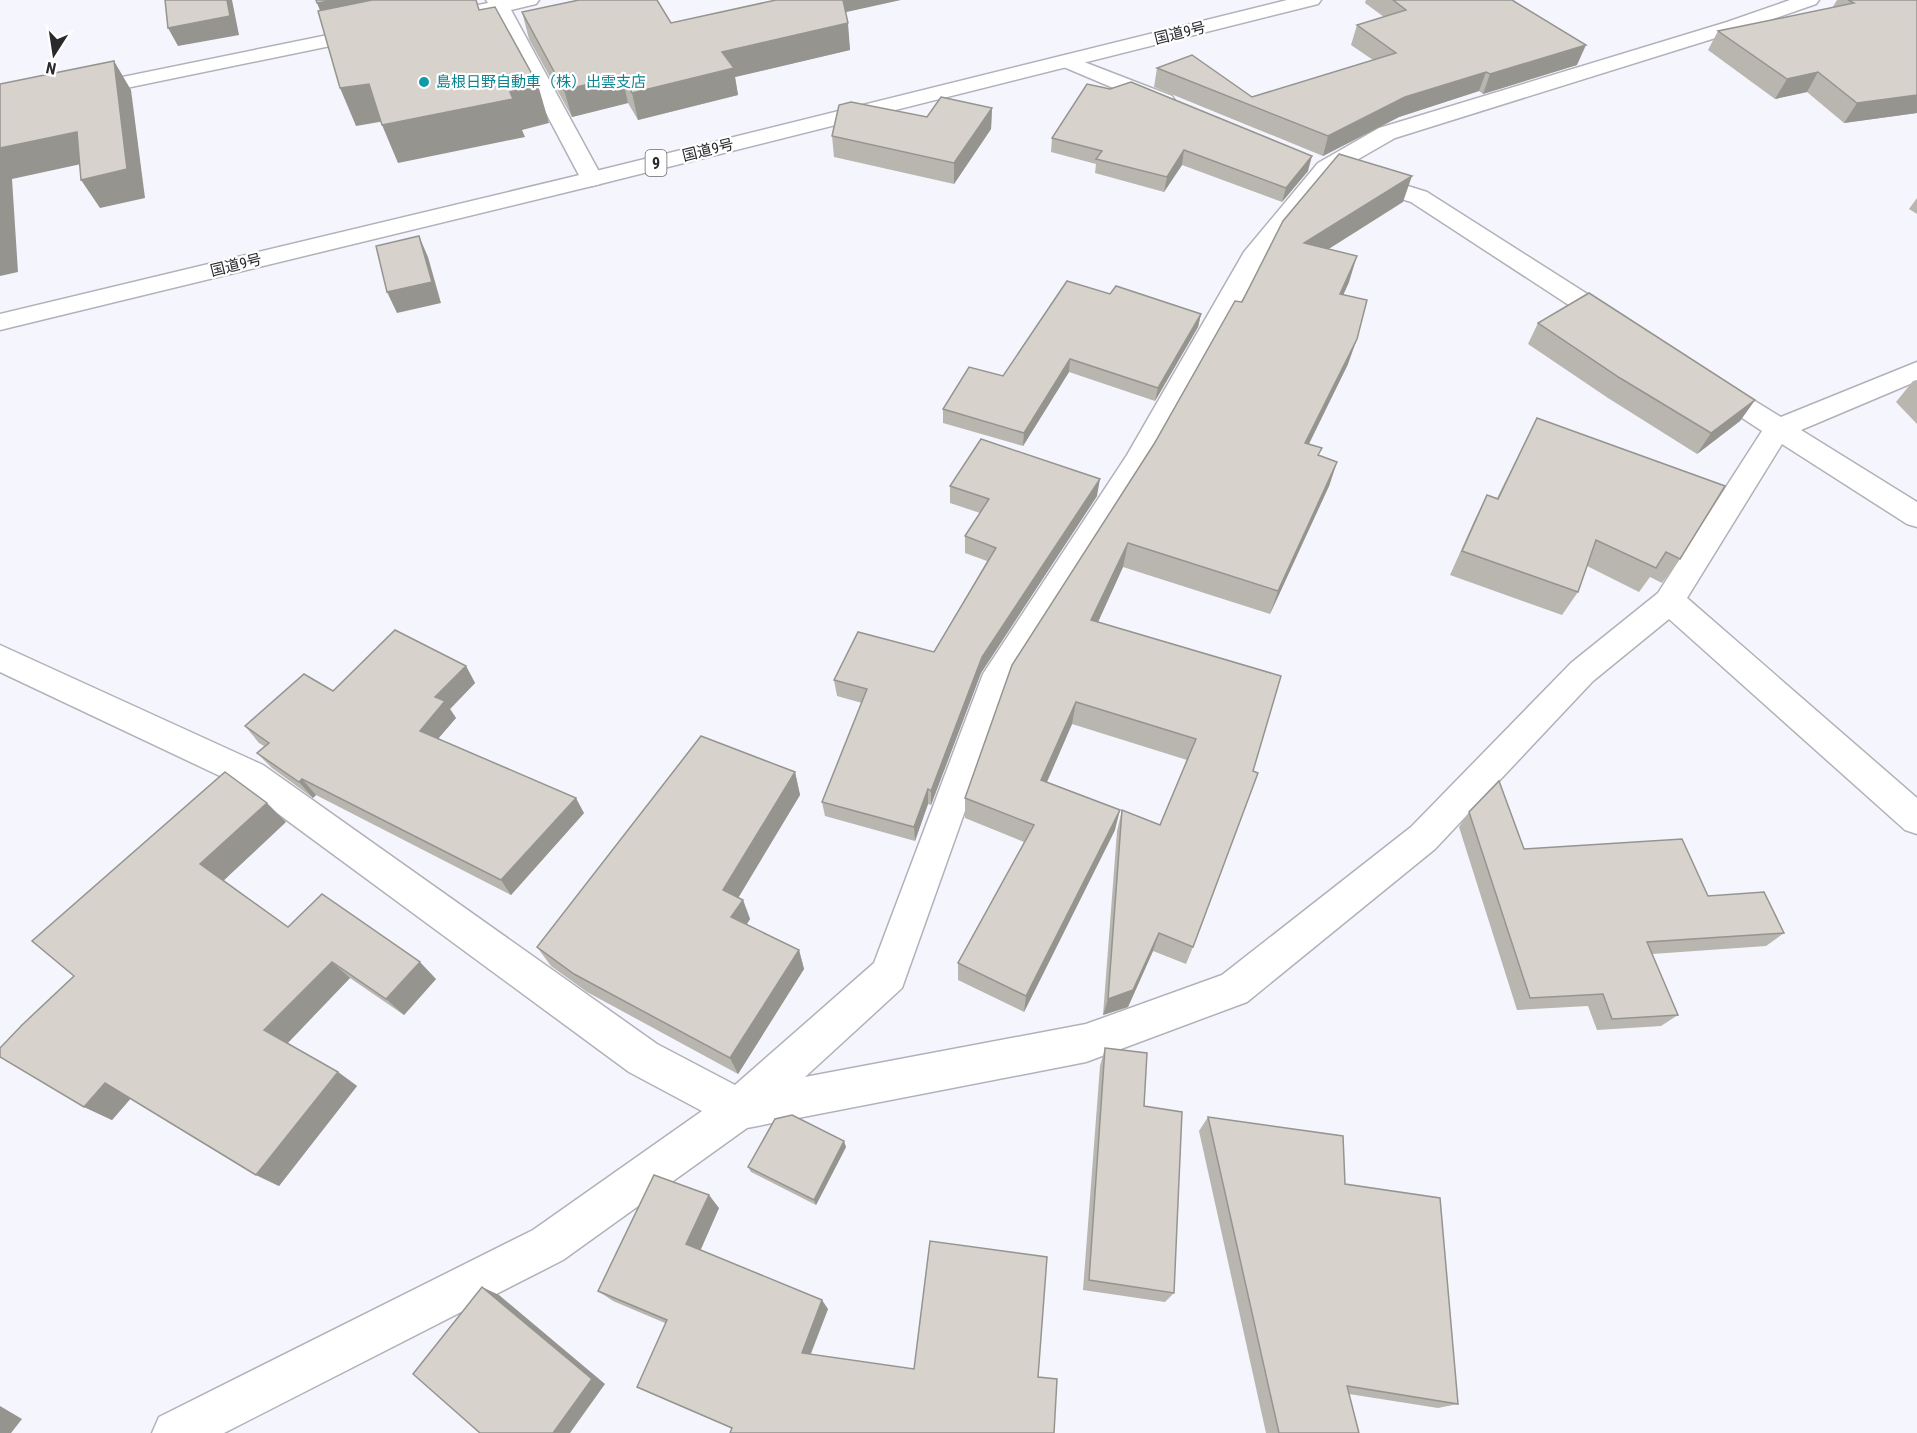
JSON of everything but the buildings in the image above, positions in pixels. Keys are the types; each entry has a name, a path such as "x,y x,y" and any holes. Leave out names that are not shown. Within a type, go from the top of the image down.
{"main road":[{"path":"418,22 498,3 529,0"},
{"name":"国道9号","path":"0,322 592,179 1311,0"},
{"path":"175,1433 548,1245 739,1109 889,975 994,683 1138,461 1256,252 1316,164 1387,133 1734,26 1809,0"},
{"path":"498,3 592,179"},
{"path":"0,108 395,27"},
{"path":"1066,61 1185,110"},
{"path":"1316,164 1419,197 1638,339"},
{"path":"1688,371 1917,516"},
{"path":"0,658 251,775 643,1058 739,1109 1086,1043 1234,989 1423,838 1582,672 1669,601 1777,429 1917,371"},
{"path":"1669,601 1917,819"}],"place":[{"name":"島根日野自動車（株）出雲支店","path":"424,82"}]}
